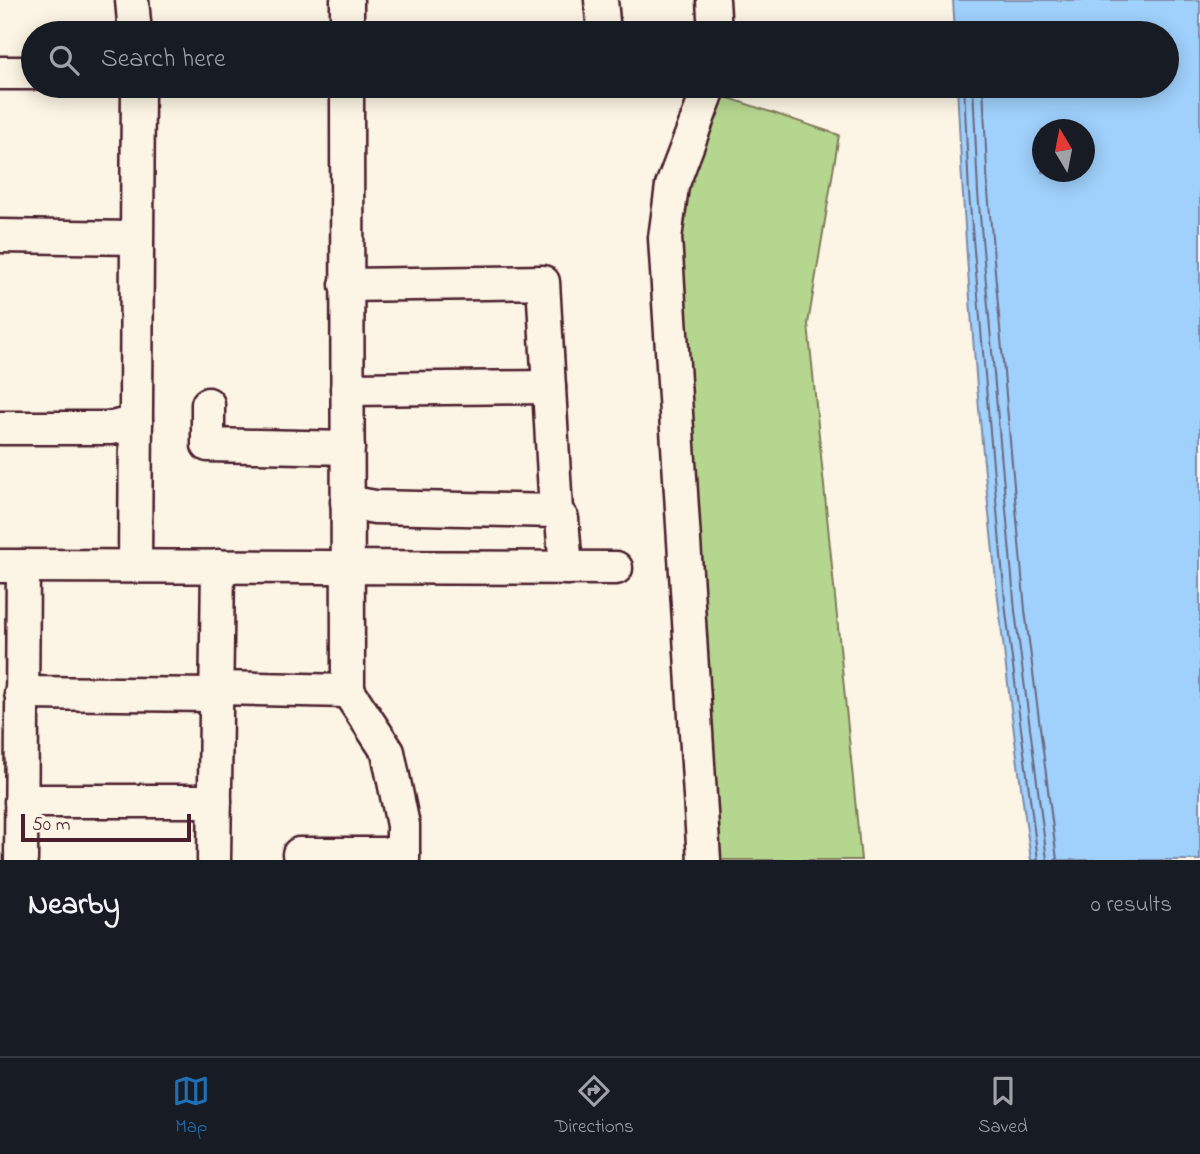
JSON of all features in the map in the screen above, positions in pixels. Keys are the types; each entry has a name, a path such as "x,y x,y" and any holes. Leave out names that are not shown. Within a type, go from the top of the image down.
{"street":[{"path":"132,0 134,21"},
{"path":"347,0 347,21"},
{"path":"601,0 603,21"},
{"path":"713,0 714,21"},
{"path":"0,73 21,73"},
{"path":"135,565 138,98"},
{"path":"299,854 403,857 403,825 388,752 348,691 347,98"},
{"path":"697,98 672,186 665,237 704,860"},
{"path":"0,236 136,238"},
{"path":"346,285 543,282 556,511 562,519 566,568"},
{"path":"347,389 549,387"},
{"path":"208,404 208,445 348,448"},
{"path":"0,428 112,428 136,422"},
{"path":"347,502 375,507 556,511"},
{"path":"21,860 10,729 21,693 11,566 616,568"},
{"path":"214,860 218,566"},
{"path":"21,693 348,691"},
{"path":"14,794 215,802"}],"green space":[{"path":"716,98 729,98 839,135 808,324 861,860 720,860 677,250 678,217"}],"water":[{"path":"953,0 1200,0 1200,860 1031,860 995,571 969,280 958,98 1179,98 1179,21 954,21"}]}
